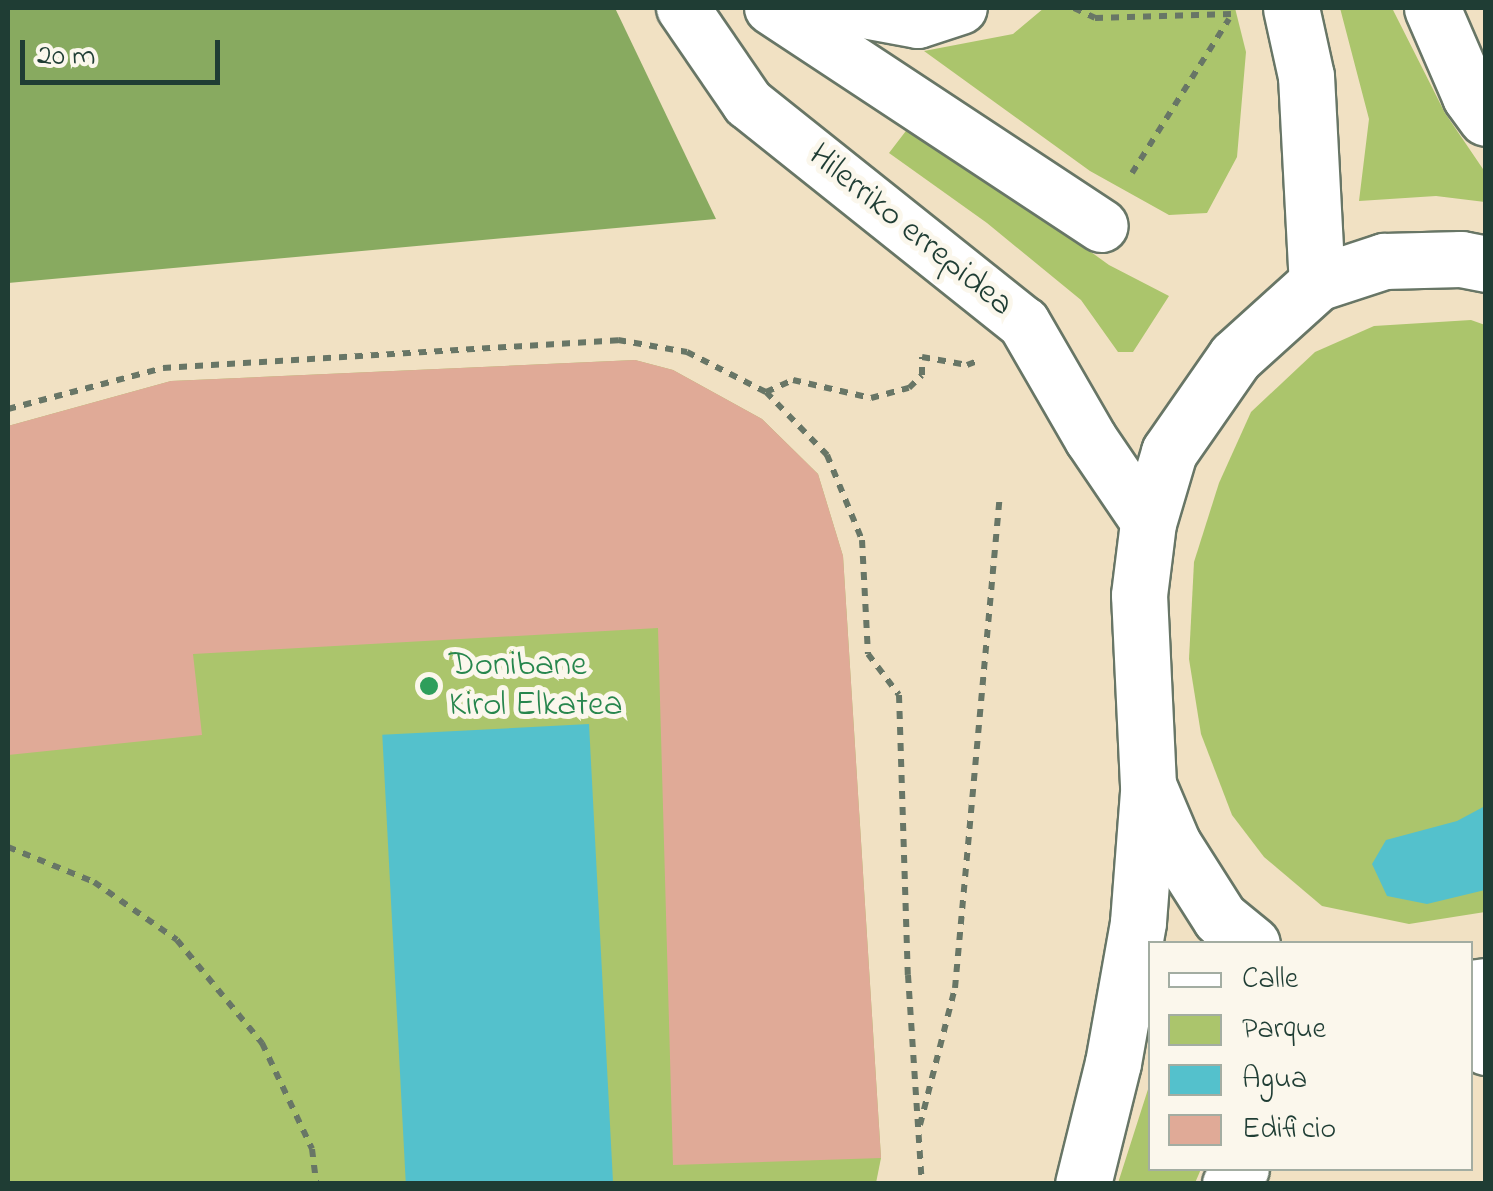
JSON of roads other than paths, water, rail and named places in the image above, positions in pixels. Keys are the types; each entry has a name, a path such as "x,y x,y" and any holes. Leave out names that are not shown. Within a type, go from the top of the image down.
{"main road":[{"path":"1291,8 1306,76 1317,282"},
{"path":"1432,8 1470,96 1486,118"},
{"path":"1083,1184 1113,1063 1138,922 1148,784 1139,595 1148,523 1169,452 1234,357 1317,282 1384,261 1462,260 1486,264"},
{"path":"1148,784 1174,844 1220,918 1248,941"}],"street":[{"name":"Hilerriko errepidea","path":"682,8 748,104 882,205 1024,323 1091,439 1148,523"},
{"path":"771,8 1102,226"},
{"path":"842,8 918,22 961,8"}],"water":[{"path":"589,724 613,1183 406,1184 382,735"},
{"path":"1485,806 1485,890 1427,904 1387,896 1372,864 1386,840 1457,821"}],"place":[{"name":"Donibane Kirol Elkatea","path":"429,686"}]}
